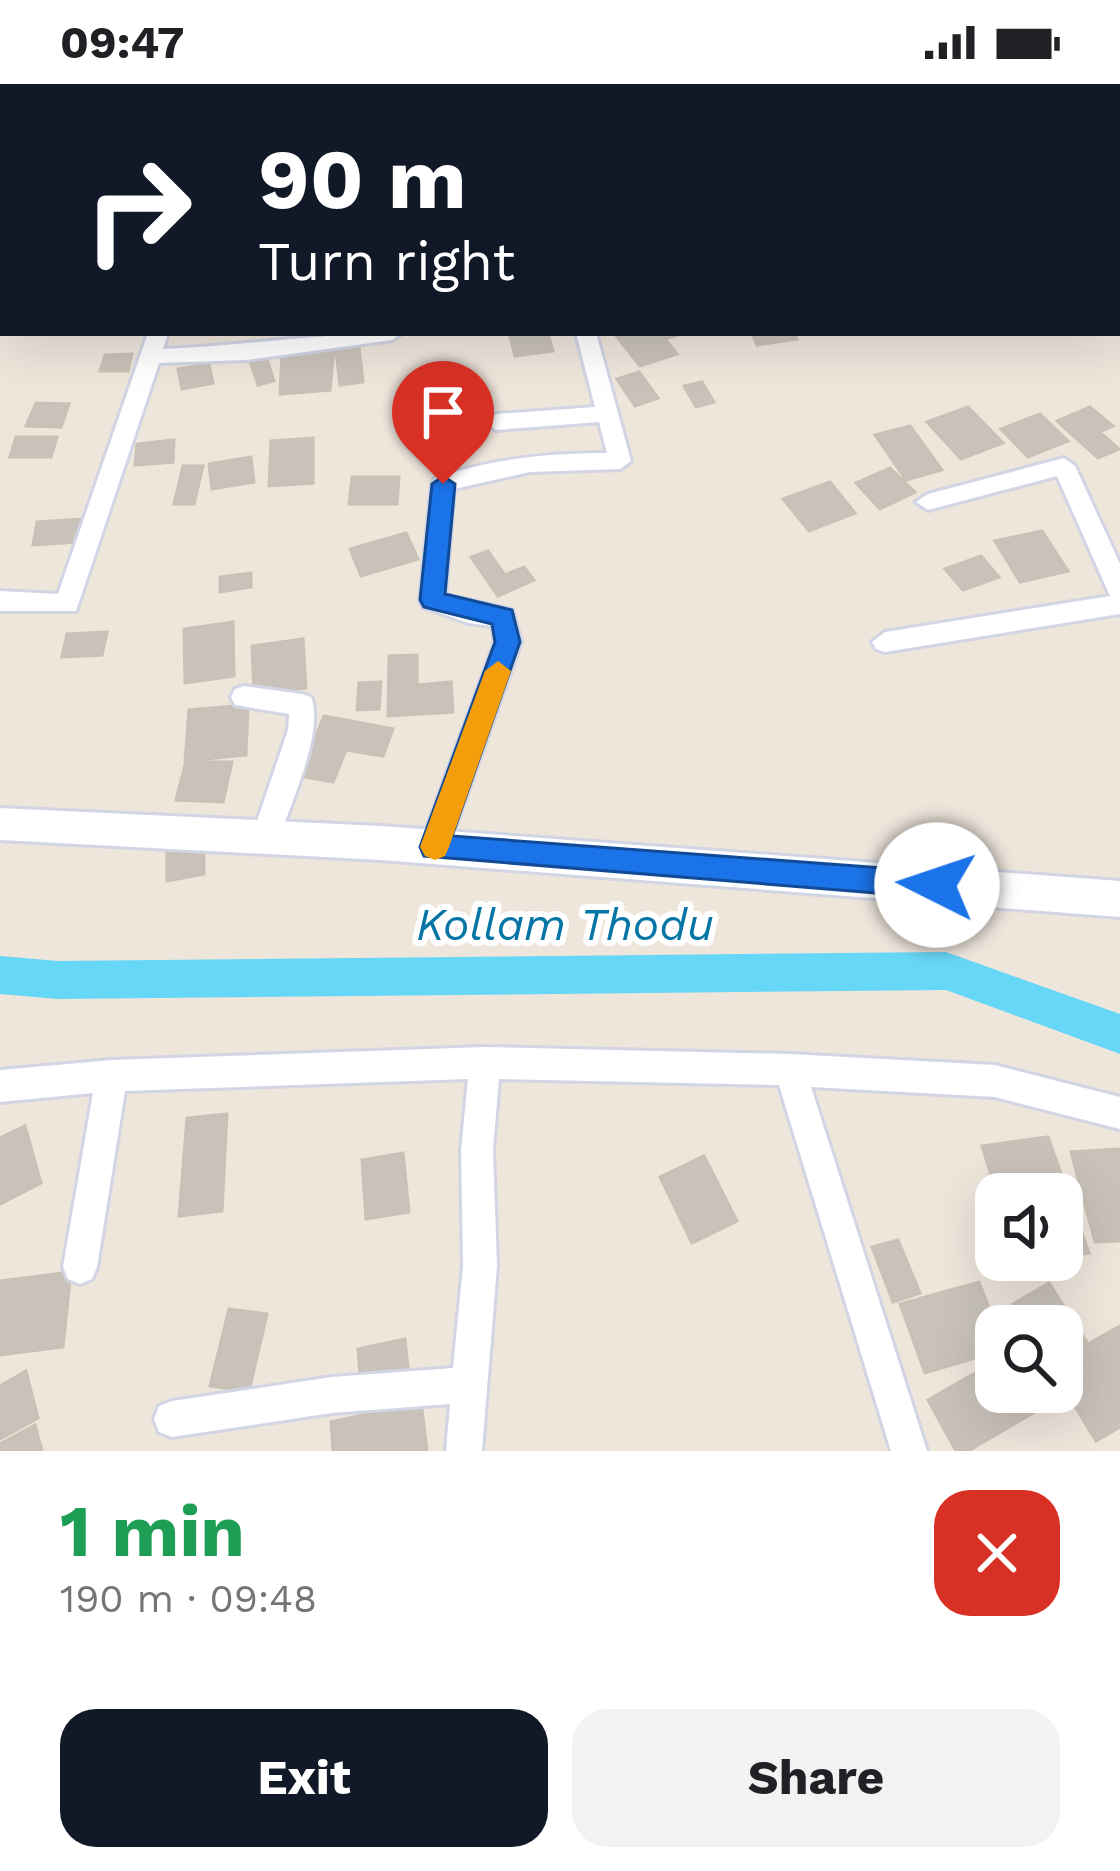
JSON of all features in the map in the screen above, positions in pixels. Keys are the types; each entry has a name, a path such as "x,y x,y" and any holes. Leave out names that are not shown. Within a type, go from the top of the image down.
{"street":[{"path":"0,602 67,604 153,344 246,353 370,336"},
{"path":"434,847 508,642 503,617 432,600 443,484 472,472 565,461 620,461 587,336"},
{"path":"496,422 610,414"},
{"path":"928,502 1064,466 1120,591"},
{"path":"885,642 1120,604"},
{"path":"244,698 302,705 301,730 265,839"},
{"path":"0,824 434,847 1120,899"},
{"path":"464,1451 480,1266 477,1150 484,1063"},
{"path":"0,1086 112,1076 484,1063 790,1070 995,1082 1120,1113"},
{"path":"790,1070 909,1451"},
{"path":"80,1268 112,1076"},
{"path":"172,1418 332,1395 467,1385"}],"building":[{"path":"510,336 549,336 553,351 515,356"},
{"path":"616,336 674,336 665,339 677,354 640,366"},
{"path":"753,336 797,339 757,345"},
{"path":"359,347 363,382 340,385 336,350"},
{"path":"334,349 330,390 280,394 282,354"},
{"path":"132,354 128,371 100,371 105,355"},
{"path":"267,359 274,381 258,385 250,362"},
{"path":"209,364 213,383 182,389 178,369"},
{"path":"639,372 658,398 635,406 617,379"},
{"path":"702,382 714,402 696,407 684,386"},
{"path":"36,403 69,404 61,427 26,426"},
{"path":"968,407 1003,443 961,459 927,422"},
{"path":"1090,407 1113,426 1100,432 1119,449 1098,458 1057,421"},
{"path":"1040,414 1068,441 1028,457 1001,429"},
{"path":"458,421 474,443 440,455 425,433"},
{"path":"910,426 942,470 906,480 875,435"},
{"path":"16,437 57,437 51,457 10,457"},
{"path":"313,438 313,483 269,486 271,441"},
{"path":"174,440 173,462 135,465 137,444"},
{"path":"251,457 254,482 212,489 209,464"},
{"path":"183,466 203,466 194,504 174,504"},
{"path":"890,468 915,492 880,509 856,483"},
{"path":"352,477 399,477 397,504 349,504"},
{"path":"830,482 855,513 809,531 783,499"},
{"path":"82,519 78,542 33,545 37,522"},
{"path":"1042,531 1068,571 1020,582 995,541"},
{"path":"406,533 418,559 361,576 350,549"},
{"path":"488,551 505,575 524,567 534,580 498,596 471,557"},
{"path":"981,556 999,577 963,590 945,569"},
{"path":"251,573 251,587 220,592 220,577"},
{"path":"233,622 234,676 185,683 184,629"},
{"path":"107,632 102,655 62,657 67,634"},
{"path":"303,639 306,688 254,695 252,646"},
{"path":"417,655 417,685 451,682 453,712 388,716 389,656"},
{"path":"381,682 379,709 357,710 359,683"},
{"path":"248,705 246,755 185,761 189,710"},
{"path":"324,716 393,729 383,756 346,750 333,782 300,776"},
{"path":"186,761 232,762 223,802 176,800"},
{"path":"204,845 204,874 167,881 167,851"},
{"path":"227,1114 222,1211 179,1216 187,1118"},
{"path":"25,1126 41,1183 0,1204 0,1138"},
{"path":"1048,1137 1061,1173 990,1173 982,1146"},
{"path":"1120,1149 1120,1241 1095,1242 1083,1197 1083,1173 1077,1173 1071,1152"},
{"path":"403,1153 409,1212 366,1219 362,1160"},
{"path":"704,1156 737,1221 692,1243 660,1177"},
{"path":"898,1240 920,1293 893,1302 872,1247"},
{"path":"71,1272 63,1347 0,1355 0,1281"},
{"path":"979,1282 988,1305 975,1305 975,1358 925,1373 900,1304"},
{"path":"1049,1283 1063,1305 1014,1305"},
{"path":"229,1309 267,1314 249,1391 210,1386"},
{"path":"1120,1326 1120,1427 1096,1441 1079,1413 1083,1413 1083,1336 1088,1344"},
{"path":"405,1339 409,1379 361,1390 358,1349"},
{"path":"26,1371 38,1418 0,1439 0,1386"},
{"path":"975,1373 975,1413 1033,1413 968,1451 956,1451 928,1400"},
{"path":"421,1402 427,1451 333,1451 331,1422"},
{"path":"35,1425 42,1451 0,1451 0,1444"}],"waterway":[{"name":"Kollam Thodu","path":"0,975 58,980 946,971 1120,1034"}],"slow traffic":[{"path":"435,847 498,671"}],"route":[{"path":"443,484 432,600 469,613 503,617 508,642 434,847 937,885"}]}
